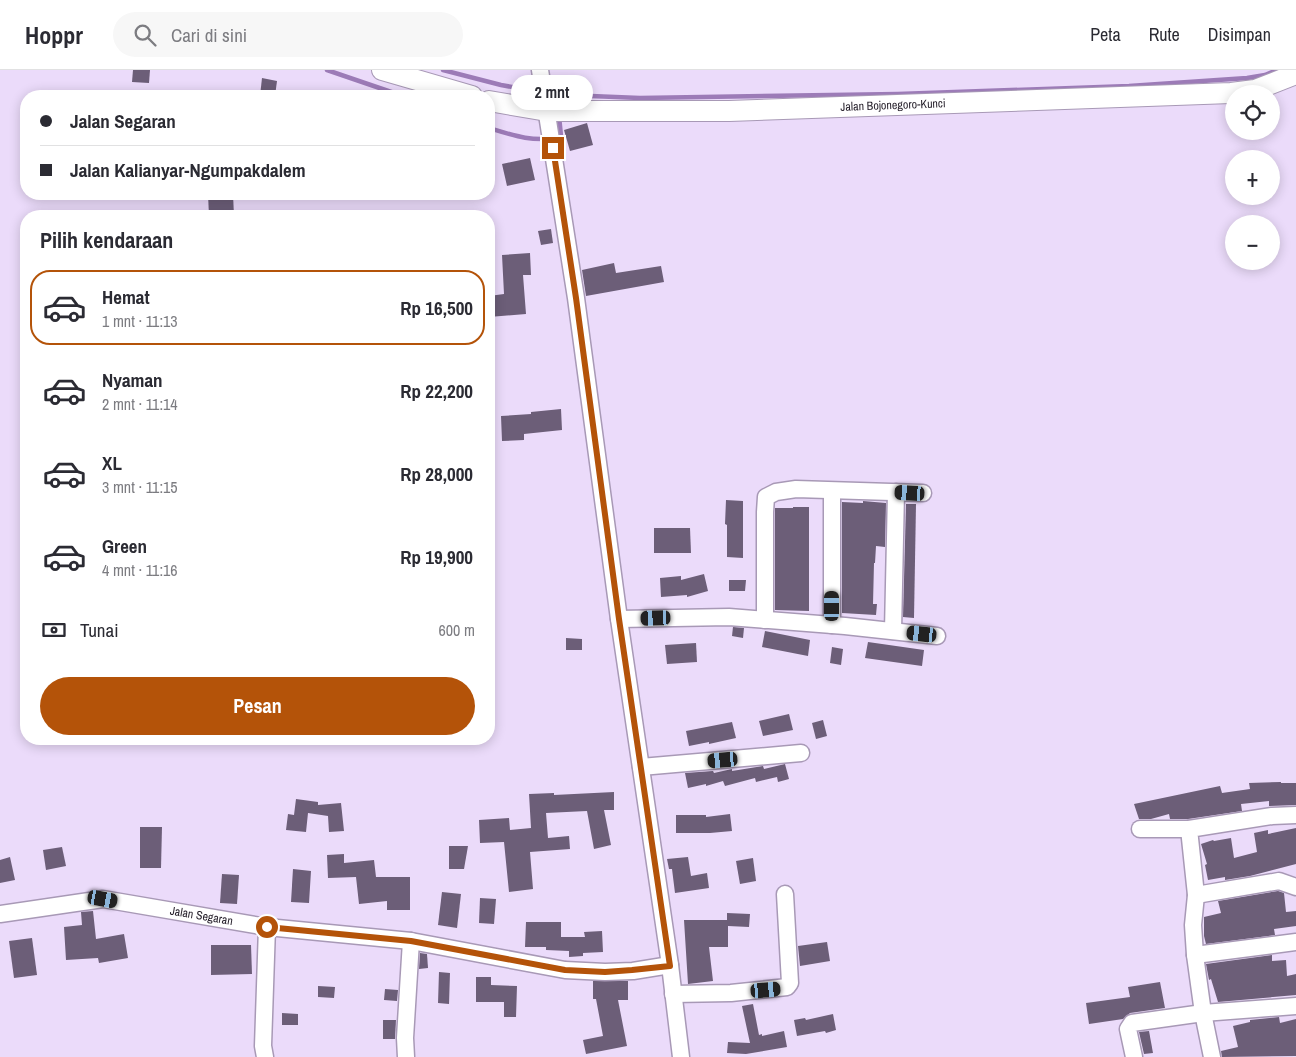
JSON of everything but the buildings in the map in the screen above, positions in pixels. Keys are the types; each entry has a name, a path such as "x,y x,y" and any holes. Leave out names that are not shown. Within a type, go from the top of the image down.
{"main road":[{"path":"382,70 451,90"},
{"name":"Jalan Bojonegoro-Kunci","path":"495,101 549,98 729,111 1231,93 1255,90 1296,74"}],"street":[{"path":"549,98 551,140 578,308 619,619 670,966 681,1057"},
{"path":"765,620 766,497 776,492 796,489 923,493"},
{"path":"832,490 832,625"},
{"path":"893,631 896,492"},
{"path":"619,619 729,617 937,636"},
{"path":"641,767 801,753"},
{"path":"1140,830 1189,829 1272,816 1296,815"},
{"path":"1189,829 1196,894 1193,925 1195,956 1203,1013 1212,1057"},
{"path":"1196,894 1279,881 1296,887"},
{"path":"673,994 732,993 787,987 790,983 785,894"},
{"name":"Jalan Segaran","path":"0,914 103,899 267,927 411,941 565,970 623,971 670,966"},
{"path":"265,1057 263,1046 267,927"},
{"path":"406,1057 405,1038 411,941"},
{"path":"1195,956 1296,942"},
{"path":"1134,1057 1128,1029 1132,1023 1203,1013 1296,1006"}],"waterway":[{"path":"327,70 385,90"},
{"path":"443,70 501,85 540,92"},
{"path":"547,93 640,98 898,94 1129,86 1247,78 1265,75 1277,70"},
{"path":"495,130 524,138 560,138 559,116"}],"route":[{"path":"267,927 411,941 565,970 605,972 670,966 619,619 576,298 553,148"}]}
